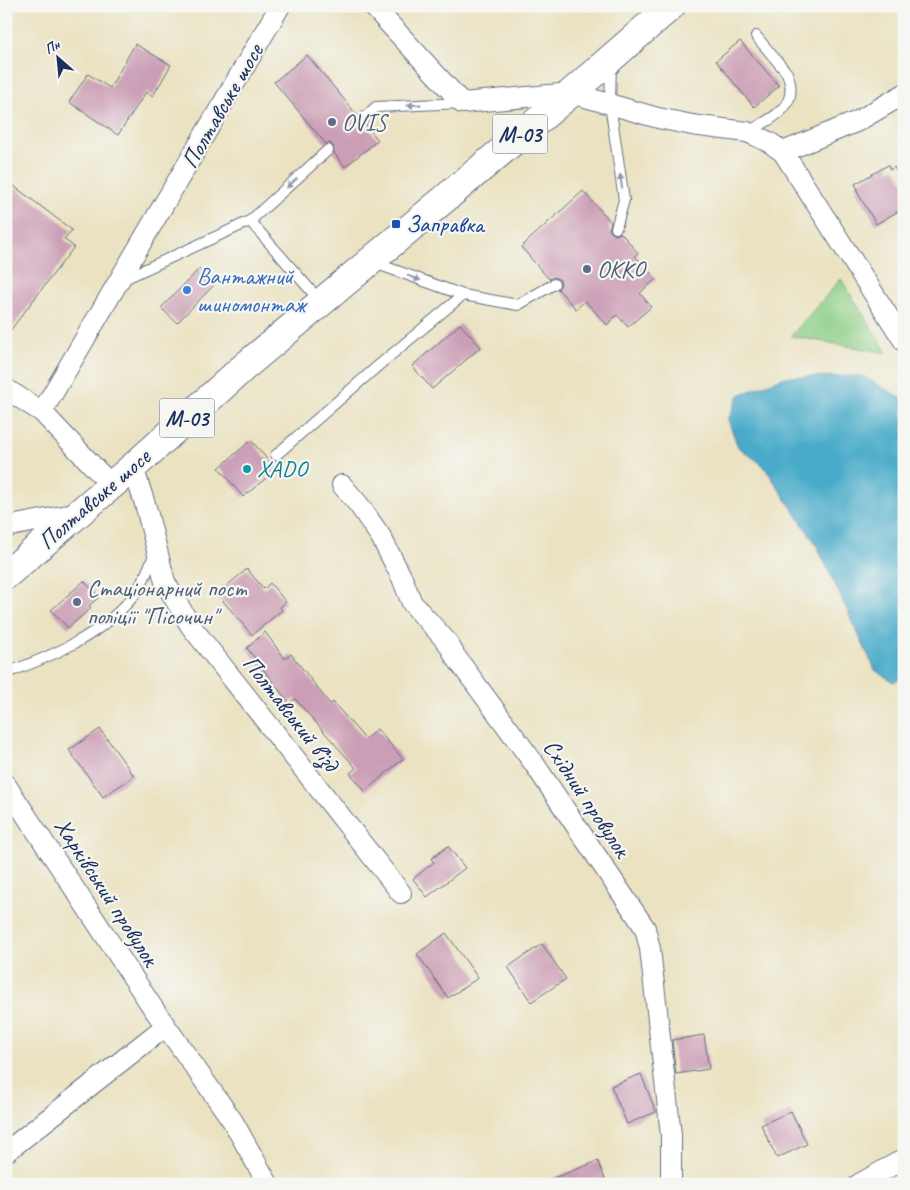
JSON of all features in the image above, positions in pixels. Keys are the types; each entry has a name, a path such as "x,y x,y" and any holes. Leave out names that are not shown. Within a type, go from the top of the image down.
{"highway":[{"name":"Полтавське шосе","path":"6,575 133,467 244,367 571,93 671,6"}],"street":[{"name":"Полтавське шосе","path":"42,412 280,6"},
{"path":"373,6 462,102 571,93 667,120 747,132 770,142 783,152 904,341"},
{"path":"783,152 858,121 904,94"},
{"path":"6,389 42,412 111,485"},
{"name":"Полтавський в’їзд","path":"133,467 146,507 165,582 190,625 401,893"},
{"name":"Східний провулок","path":"342,485 359,505 381,537 402,578 412,603 448,643 455,656 532,762 645,928 650,950 671,1135 671,1184"},
{"path":"6,527 78,513"},
{"name":"Харківський провулок","path":"6,785 166,1026 232,1120 268,1184"},
{"path":"6,1152 166,1026"},
{"path":"859,1184 904,1159"}],"lane":[{"path":"747,132 782,111 791,93 790,79 787,73 756,36"},
{"path":"612,57 610,104 624,200 616,228"},
{"path":"363,118 376,107 462,102"},
{"path":"118,282 250,220 328,150"},
{"path":"250,220 321,302"},
{"path":"369,261 463,295 518,305 554,284"},
{"path":"276,455 378,365 463,295"},
{"path":"6,673 76,643 112,617 135,593 157,549"}],"green space":[{"path":"841,279 887,353 791,336"}],"water":[{"path":"863,376 904,400 904,678 893,682 875,670 816,544 763,465 738,447 728,420 739,395 785,377"}],"building":[{"path":"740,41 779,86 754,107 716,61"},
{"path":"135,44 171,65 153,96 146,92 118,135 69,102 88,74 110,88"},
{"path":"307,55 357,115 356,120 358,123 361,126 366,125 378,140 345,167 334,153 333,146 330,143 326,144 274,82"},
{"path":"888,165 890,170 894,167 904,183 904,208 876,224 856,190 858,189 855,184"},
{"path":"6,180 72,230 64,239 74,247 6,336"},
{"path":"583,191 611,222 609,229 611,232 615,235 621,233 638,253 635,256 656,279 640,293 651,307 628,327 617,315 607,325 585,301 576,309 558,289 561,284 560,280 554,277 549,279 521,247"},
{"path":"199,269 214,285 177,323 161,308"},
{"path":"460,324 481,347 432,389 412,366"},
{"name":"XADO","path":"251,440 276,470 243,497 219,468"},
{"path":"247,569 264,589 270,583 286,602 280,607 282,610 252,635 217,594"},
{"name":"Стаціонарний пост поліції \"Пісочин\"","path":"84,581 99,597 89,606 91,608 68,628 51,610"},
{"path":"265,632 285,659 291,654 330,704 333,702 365,739 377,729 403,759 365,791 350,773 356,768 295,699 289,703 247,648"},
{"path":"100,729 134,776 103,797 69,750"},
{"path":"448,846 465,868 427,897 413,879 434,862 431,859"},
{"path":"446,933 478,978 448,998 417,954"},
{"path":"542,944 566,979 531,1002 508,967"},
{"path":"704,1035 709,1069 676,1074 672,1040"},
{"path":"641,1074 656,1112 627,1124 611,1086"},
{"path":"791,1111 807,1144 777,1158 761,1125"},
{"path":"598,1161 607,1184 543,1184 543,1182"}],"place":[{"name":"OVIS","path":"332,122"},
{"name":"Заправка","path":"396,224"},
{"name":"ОККО","path":"587,269"},
{"name":"Вантажний шиномонтаж","path":"187,290"},
{"name":"XADO","path":"247,469"},
{"name":"Стаціонарний пост поліції \"Пісочин\"","path":"77,602"}]}
